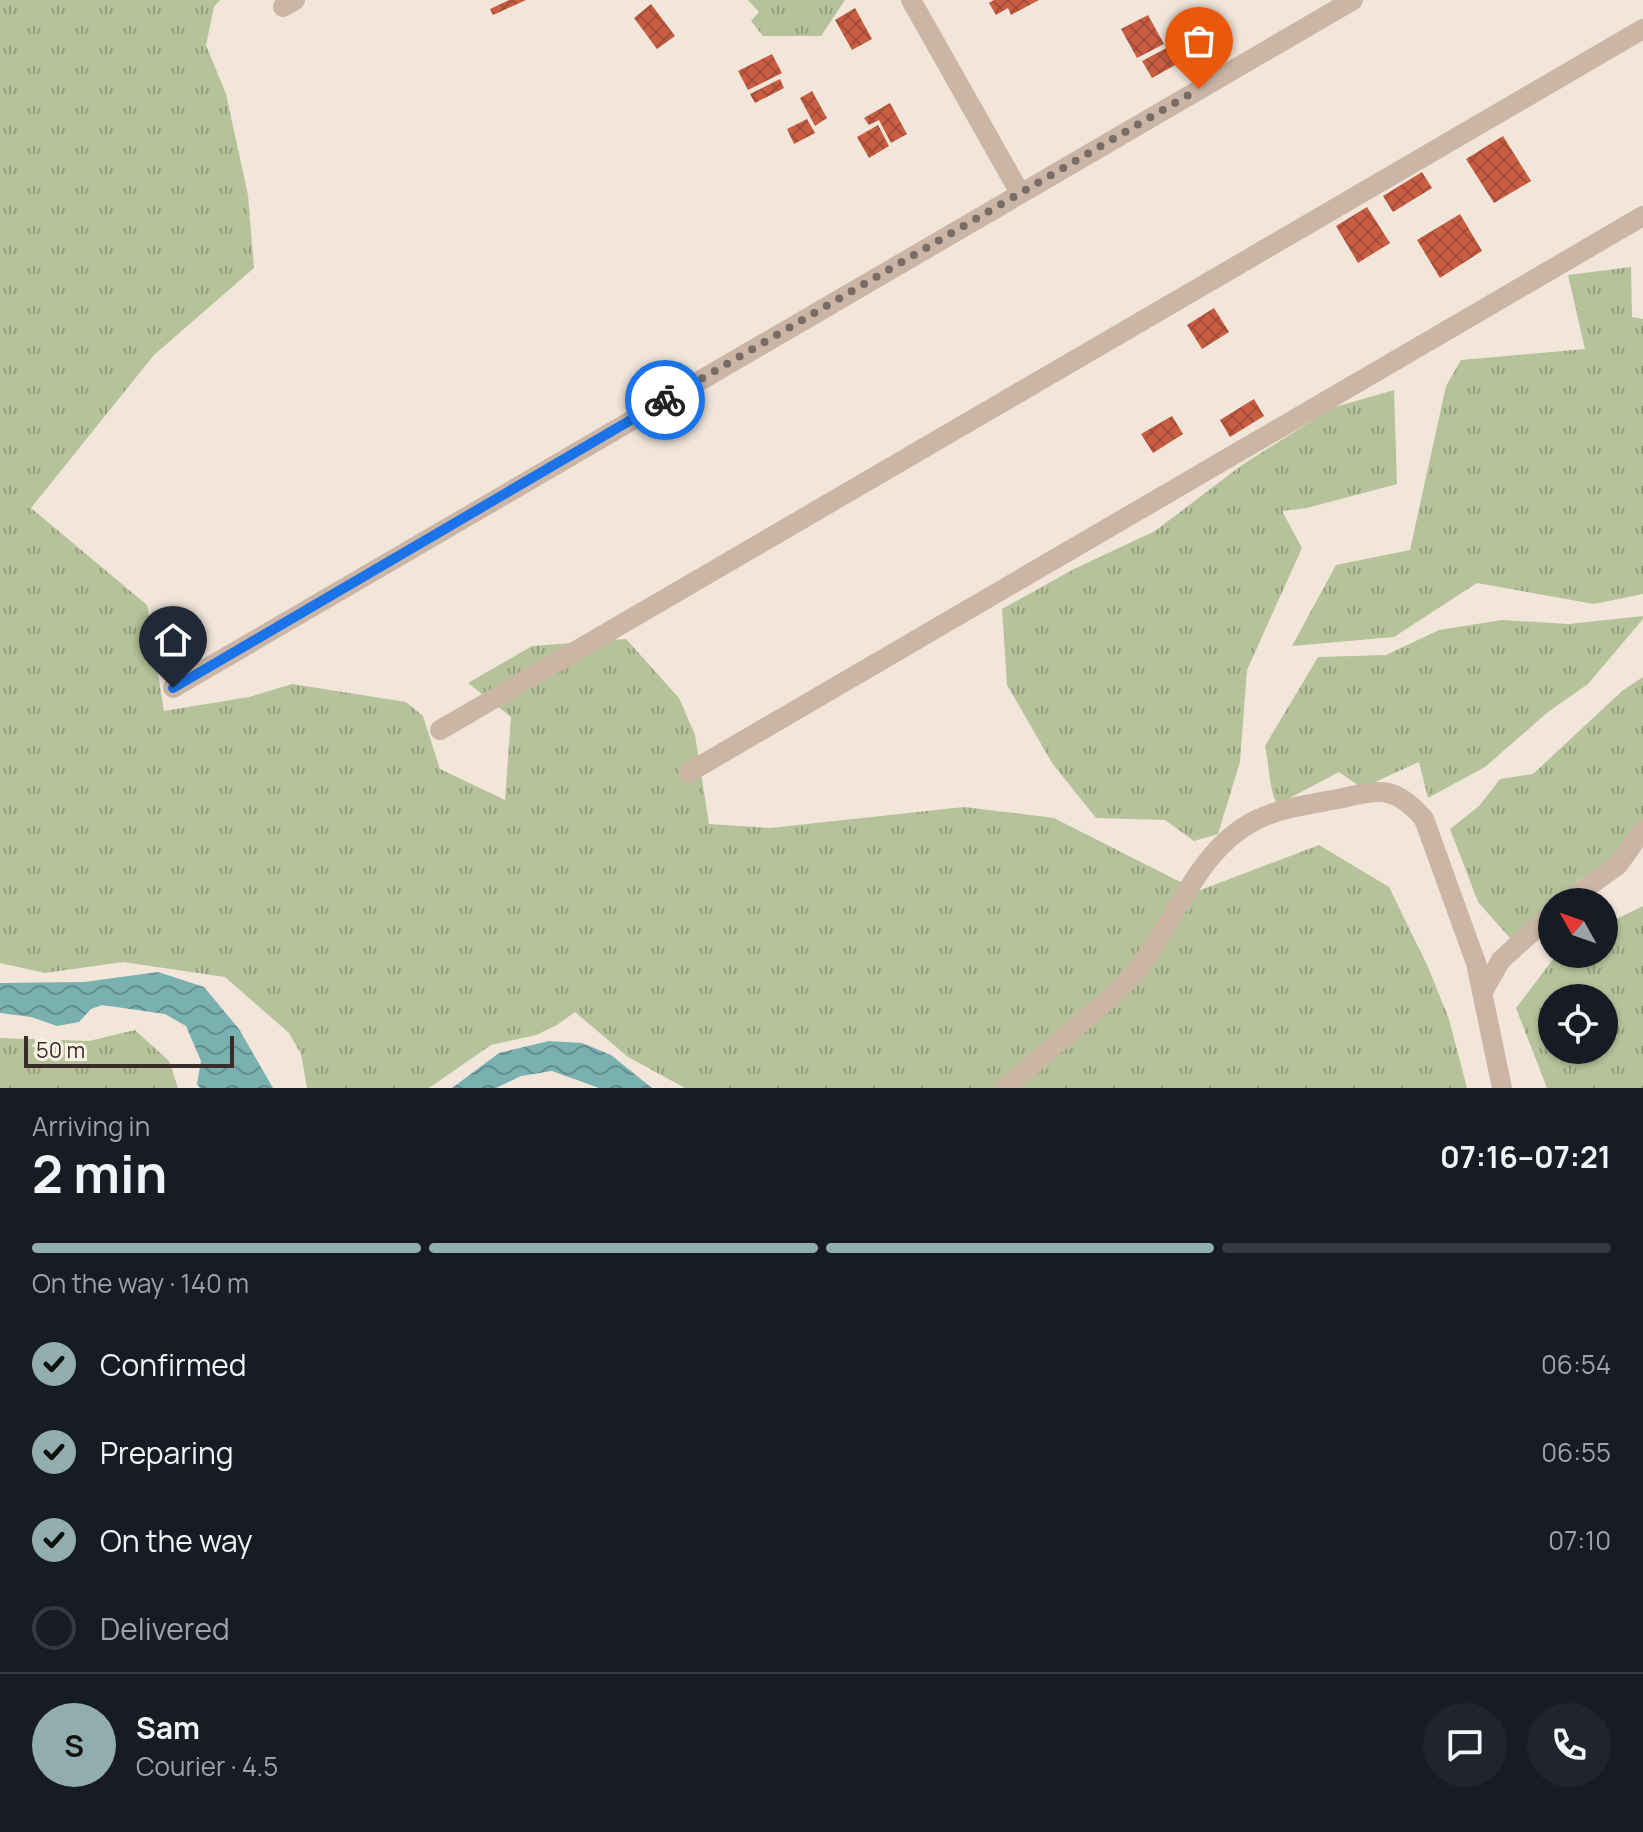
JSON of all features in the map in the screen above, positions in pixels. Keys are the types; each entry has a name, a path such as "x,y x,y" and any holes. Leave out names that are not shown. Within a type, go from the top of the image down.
{"street":[{"path":"911,0 1020,193"},
{"path":"173,688 1353,0"},
{"path":"440,730 1643,29"},
{"path":"688,773 1643,216"},
{"path":"1005,1088 1115,994 1137,971 1208,861 1229,838 1256,819 1296,807 1379,790 1409,802 1424,819 1476,963 1502,1088"},
{"path":"1586,888 1618,865 1643,830"},
{"path":"1482,993 1501,960 1538,927"}],"green space":[{"path":"0,0 220,0 214,7 206,45 226,94 248,195 254,268 154,355 31,508 147,605 164,711 249,697 292,684 406,702 423,716 440,769 505,800 511,717 468,683 532,646 626,639 679,698 695,735 709,824 770,828 964,807 1054,818 1198,891 1319,845 1389,887 1428,967 1449,1019 1467,1088 685,1088 628,1057 575,1012 536,1035 491,1045 429,1088 307,1088 301,1054 289,1033 225,977 123,962 45,973 0,963"},
{"path":"748,0 845,0 821,36 763,36 751,21 759,12"},
{"path":"1631,267 1632,317 1643,319 1643,594 1594,604 1477,583 1394,637 1292,646 1336,565 1410,550 1446,386 1461,360 1585,349 1568,275"},
{"path":"1394,390 1397,484 1307,508 1282,511 1302,548 1247,670 1240,762 1218,834 1194,841 1165,820 1096,818 1052,763 1007,685 1002,609 1074,569 1155,531 1242,465 1332,408"},
{"path":"1643,616 1588,684 1548,712 1485,767 1428,798 1419,762 1362,788 1339,772 1282,802 1280,810 1276,803 1265,746 1318,657 1386,655 1439,630 1502,620 1569,624"},
{"path":"1643,677 1643,835 1607,870 1581,879 1570,888 1538,888 1538,915 1505,943 1510,938 1478,902 1450,829 1479,806 1500,779 1533,774 1622,691"},
{"path":"1643,906 1643,1088 1547,1088 1516,1008 1546,968 1618,968 1618,918"},
{"path":"135,1030 169,1061 178,1088 0,1088 0,1038 89,1041"}],"water":[{"path":"158,972 204,987 239,1029 273,1088 200,1088 197,1084 201,1061 186,1026 165,1014 102,1005 91,1009 79,1022 57,1026 31,1017 0,1013 0,983 84,982"},
{"path":"549,1041 582,1043 611,1055 652,1088 599,1088 552,1071 521,1076 496,1088 452,1088 499,1053"}],"building":[{"path":"509,0 526,0 493,15 490,9"},
{"path":"994,0 1039,0 1011,15 1008,8 996,15 989,3"},
{"path":"651,4 675,36 657,49 634,18"},
{"path":"855,8 872,39 852,50 835,20"},
{"path":"1148,15 1164,44 1137,58 1121,29"},
{"path":"1174,44 1184,60 1152,78 1142,61"},
{"path":"772,54 782,73 748,90 738,71"},
{"path":"780,79 784,88 755,103 750,94"},
{"path":"812,91 827,118 815,126 800,98"},
{"path":"890,103 907,134 891,143 879,120 869,125 864,118"},
{"path":"807,119 815,133 794,144 787,129"},
{"path":"878,125 889,146 869,158 857,137"},
{"path":"1503,136 1531,181 1494,203 1466,159"},
{"path":"1422,172 1432,188 1393,212 1383,196"},
{"path":"1367,207 1390,243 1358,263 1336,226"},
{"path":"1460,214 1482,251 1440,278 1417,240"},
{"path":"1214,308 1229,332 1202,349 1187,325"},
{"path":"1254,399 1264,416 1230,437 1220,420"},
{"path":"1172,416 1183,434 1153,453 1141,434"}],"way so far":[{"path":"665,400 1199,89"}],"route":[{"path":"173,688 665,400"}]}
